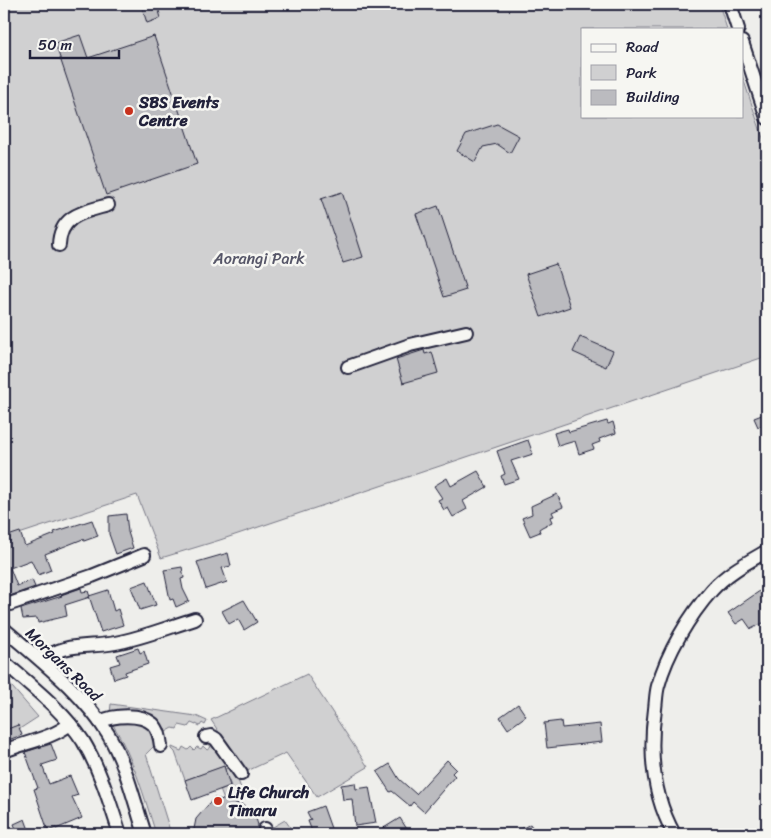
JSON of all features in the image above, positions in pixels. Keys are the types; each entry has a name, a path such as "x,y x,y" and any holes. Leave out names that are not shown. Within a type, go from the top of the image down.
{"street":[{"path":"730,4 738,28"},
{"path":"744,48 767,118"},
{"path":"59,245 62,229 72,218 108,205"},
{"path":"348,367 410,345 466,332"},
{"path":"674,834 666,820 657,791 653,756 653,724 657,686 672,647 712,590 739,566 767,551"},
{"path":"4,606 92,576 144,555"},
{"path":"42,661 63,649 113,644 196,618"},
{"name":"Morgans Road","path":"4,629 42,661 80,698 100,722 109,736 123,769 145,834"},
{"path":"4,662 52,704 83,741 93,760 120,834"},
{"path":"100,722 113,717 141,718 152,724 163,740"},
{"path":"4,751 59,733 70,724"},
{"path":"206,736 216,739 241,774"}],"green space":[{"name":"Aorangi Park","path":"4,4 719,4 727,28 581,28 581,118 744,118 744,81 767,150 767,356 220,540 161,558 137,495 4,539"},
{"path":"307,674 368,767 317,797 286,753 245,772 211,720"},
{"path":"4,680 38,717 4,739"},
{"path":"111,704 196,716 207,721 205,725 202,723 200,726 191,723 188,727 179,725 177,729 173,728 164,733 110,713"},
{"path":"125,720 150,726 156,744 146,754 171,834 156,834 132,763 112,723"},
{"path":"206,740 209,740 232,764 185,780 172,747 181,751 183,747 188,750 191,747 194,750 197,747 201,749 203,746 207,750 211,747"},
{"path":"233,766 243,794 241,804 224,800 220,790 231,786 228,779 226,779 225,769"},
{"path":"285,820 295,834 272,834 273,827"}],"building":[{"path":"141,4 157,4 161,18 147,23"},
{"name":"SBS Events Centre","path":"80,35 88,58 154,36 197,164 106,195 55,43"},
{"path":"497,124 519,136 510,153 497,144 483,147 475,162 457,151 466,134"},
{"path":"342,192 363,257 343,263 321,199"},
{"path":"438,206 466,290 444,297 416,214"},
{"path":"556,264 570,307 541,317 526,274"},
{"path":"580,337 613,351 606,367 573,352"},
{"path":"424,350 425,354 432,352 438,373 403,383 396,359"},
{"path":"767,413 767,423 758,427 754,418"},
{"path":"607,421 608,424 613,422 616,433 599,439 600,442 592,445 594,449 579,454 575,441 558,446 554,433 568,429 569,432"},
{"path":"528,440 533,454 511,461 519,479 504,484 501,476 505,474 497,451"},
{"path":"478,471 487,487 463,501 467,509 453,517 448,508 444,510 438,500 442,498 434,486 447,478 451,486"},
{"path":"557,494 563,507 552,512 554,516 550,517 552,522 539,529 540,532 530,536 522,518 532,514 531,506"},
{"path":"126,514 128,532 133,548 116,554 109,534 109,516"},
{"path":"92,520 98,536 84,541 83,539 45,554 51,570 38,575 31,560 10,568 17,586 32,580 35,587 4,598 4,543 10,541 8,536 20,532 25,546 55,534 54,532"},
{"path":"228,553 231,566 222,568 227,582 206,589 197,562"},
{"path":"182,567 184,578 181,579 183,589 189,601 176,607 173,599 170,600 164,570"},
{"path":"147,581 156,605 140,610 131,587"},
{"path":"767,586 767,621 751,629 744,619 736,624 728,613"},
{"path":"81,588 82,592 88,591 90,597 65,605 67,616 38,623 37,618 23,619 21,609"},
{"path":"108,590 114,611 118,609 123,625 101,632 89,596"},
{"path":"244,600 257,622 244,630 238,619 229,624 222,611"},
{"path":"138,648 140,653 144,651 148,664 125,672 126,675 114,679 110,666 120,663 117,655"},
{"path":"518,704 526,716 508,729 500,717"},
{"path":"561,721 562,728 600,724 602,742 547,748 544,723"},
{"path":"18,725 22,735 8,740 5,730"},
{"path":"51,744 57,760 42,765 49,784 70,776 78,795 72,797 82,818 48,831 34,789 38,788 25,752"},
{"path":"447,760 456,769 452,773 455,776 424,812 413,802 410,806 392,791 390,792 377,772 390,764 399,779 416,794"},
{"path":"224,766 230,786 192,800 185,780"},
{"path":"355,783 356,789 369,787 376,823 355,826 352,799 343,800 341,785"},
{"name":"Life Church Timaru","path":"214,798 241,804 255,815 258,834 193,834 196,819"},
{"path":"323,806 333,834 313,834 308,821 311,820 307,812"},
{"path":"400,818 410,834 374,834"},
{"path":"25,819 29,830 18,834 14,824"},
{"path":"530,824 537,834 513,834"}],"place":[{"name":"SBS Events Centre","path":"129,111"},
{"name":"Life Church Timaru","path":"218,801"}]}
